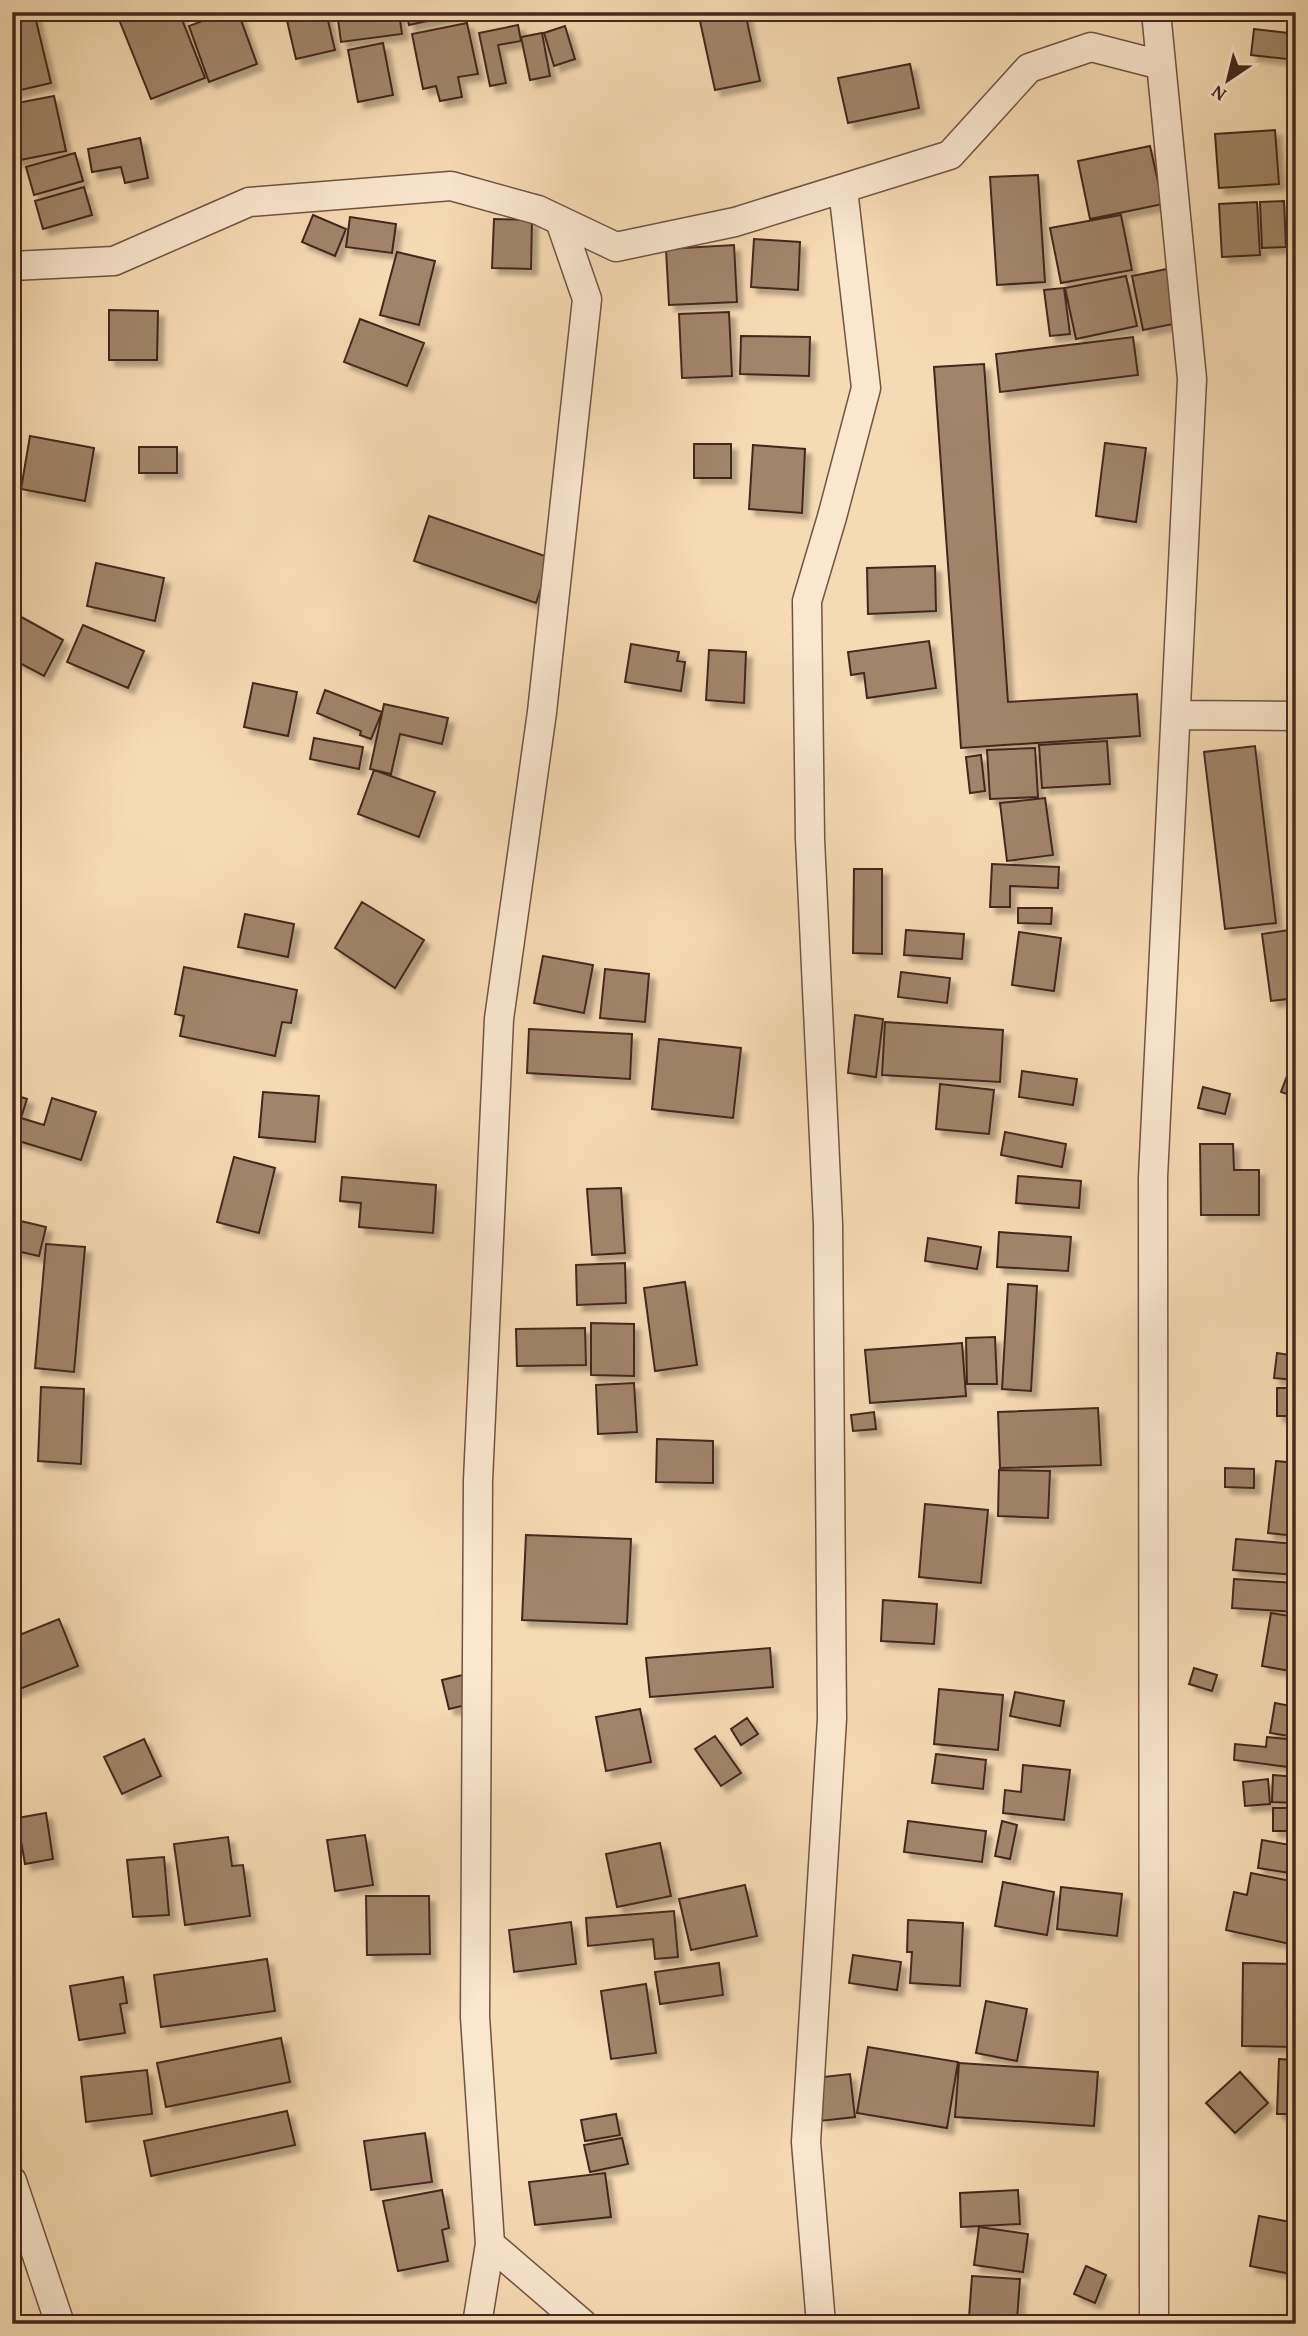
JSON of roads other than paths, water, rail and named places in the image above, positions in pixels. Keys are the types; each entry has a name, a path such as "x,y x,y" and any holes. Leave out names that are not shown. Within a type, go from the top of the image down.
{"street":[{"path":"1154,2324 1153,1177 1192,379 1156,12"},
{"path":"12,266 114,261 249,202 452,186 538,210 616,247 735,222 950,155 1029,68 1091,47 1161,65"},
{"path":"821,2324 806,2142 832,1718 828,1224 810,839 807,601 866,388 843,189"},
{"path":"477,2324 490,2244 475,2017 478,1481 499,1019 542,712 587,299 560,221"},
{"path":"1176,715 1296,716"},
{"path":"12,2181 60,2324"},
{"path":"490,2244 583,2324"}]}
